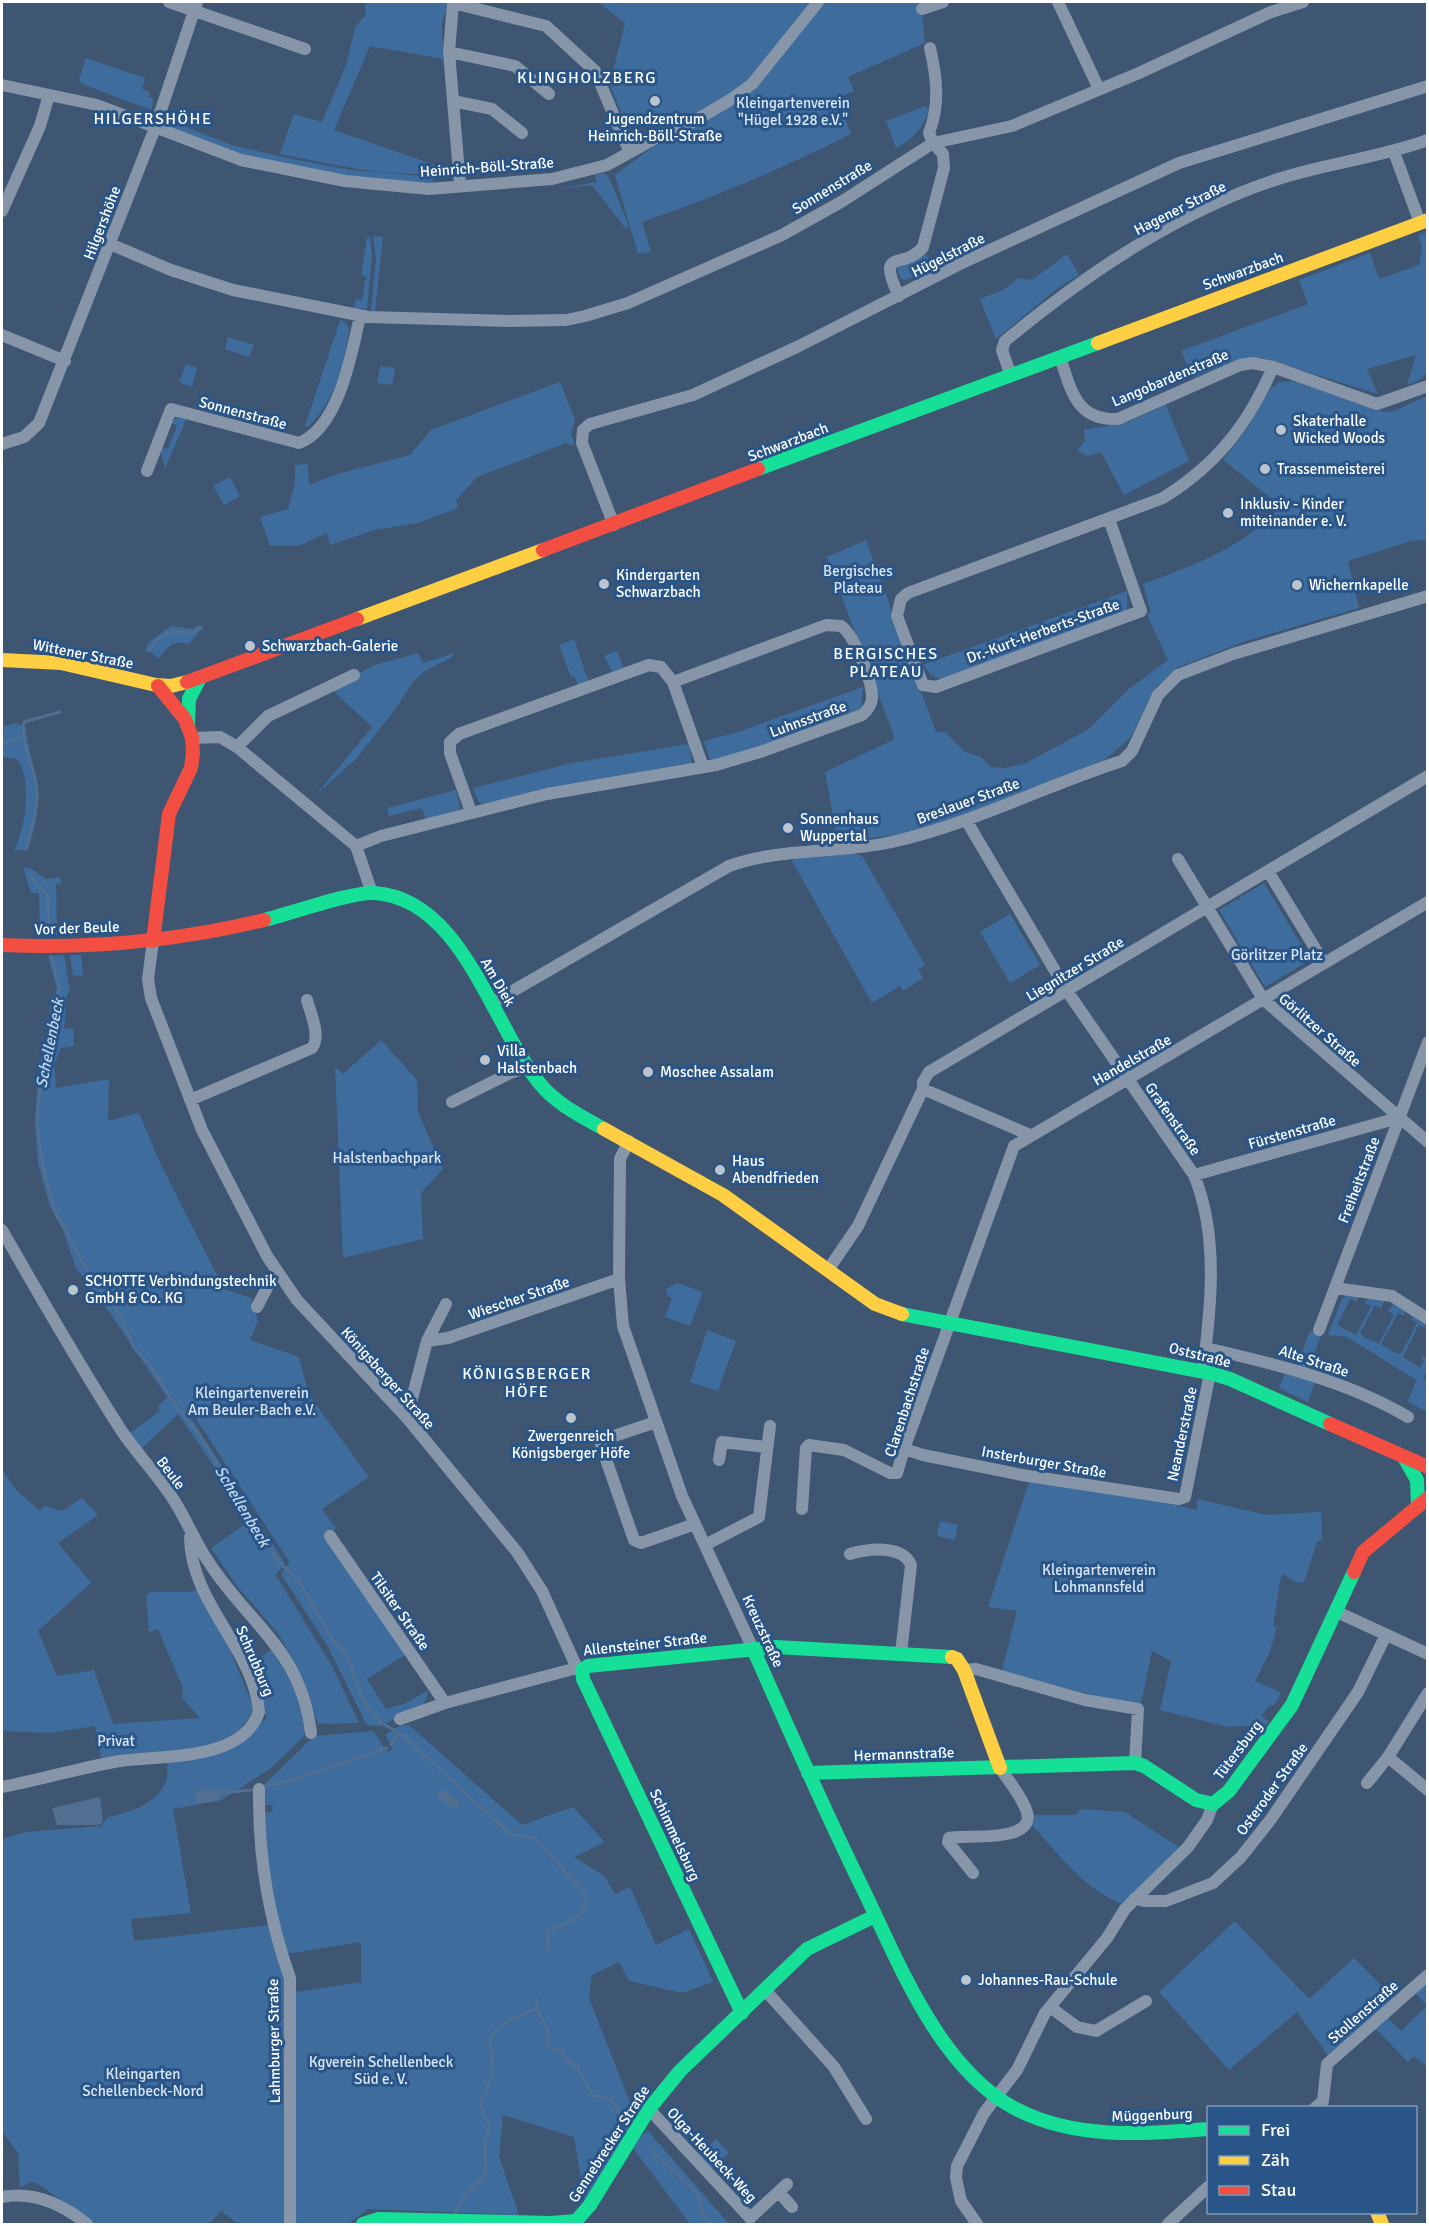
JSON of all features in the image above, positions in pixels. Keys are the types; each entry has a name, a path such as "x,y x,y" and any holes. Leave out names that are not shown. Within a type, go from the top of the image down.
{"street":[{"path":"169,2 196,6 305,49"},
{"name":"Heinrich-Böll-Straße","path":"2,85 97,105 241,160 345,181 429,189 552,179 607,165 629,151 691,123 752,84 818,2"},
{"path":"922,9 943,2"},
{"path":"1058,2 1099,89"},
{"name":"Sonnenstraße","path":"110,244 171,270 233,290 360,316 431,321 566,320 608,310 782,235 841,202 933,143 1012,126 1271,12 1303,2"},
{"path":"460,185 449,52 453,3 546,26 595,71 629,151"},
{"name":"Hilgershöhe","path":"2,444 24,437 39,423 154,128 196,6"},
{"path":"899,297 889,275 889,268 892,263 923,247 944,168 944,154 933,143 929,133 936,114 938,98 930,48"},
{"path":"449,52 514,66 549,94"},
{"name":"Hügelstraße","path":"614,525 582,443 583,430 590,424 693,395 899,297 964,262 1179,163 1428,86"},
{"path":"2,211 40,126 49,95"},
{"path":"453,101 492,110 514,131"},
{"name":"Hagener Straße","path":"1011,376 1002,350 1005,341 1073,287 1157,234 1205,209 1275,180 1394,152 1428,140"},
{"path":"1394,152 1424,221"},
{"name":"Schwarzbach","path":"158,686 179,685 200,678 1424,221"},
{"name":"Sonnenstraße","path":"147,471 171,409 299,443 306,441 320,426 336,400 350,361 360,316"},
{"path":"2,335 65,361"},
{"name":"Langobardenstraße","path":"1060,357 1079,405 1095,417 1107,420 1118,419 1240,364 1253,363 1273,367 1377,404 1428,386"},
{"name":"Dr.-Kurt-Herberts-Straße","path":"1109,519 1141,611 936,687 923,685 897,616 901,599 918,589 1162,498 1211,463 1249,416 1273,367"},
{"name":"Breslauer Straße","path":"492,1003 729,866 750,858 782,853 890,843 966,820 1122,761 1132,751 1162,690 1178,675 1192,667 1428,596"},
{"name":"Luhnsstraße","path":"356,846 381,836 547,794 703,767 760,752 857,717 870,706 870,686 851,636 848,630 834,624 673,682"},
{"name":"Wittener Straße","path":"2,660 28,659 92,669 158,686"},
{"path":"471,812 450,753 449,747 454,737 485,723 649,665 661,667 673,682 703,767"},
{"path":"237,747 268,716 354,675"},
{"path":"153,941 166,855 167,822 172,805 191,768 189,699 200,678"},
{"path":"158,686 182,713 190,732"},
{"path":"190,732 220,736 312,807 356,846 372,893"},
{"name":"Liegnitzer Straße","path":"828,1270 858,1226 929,1072 1428,776"},
{"name":"Grafenstraße","path":"966,820 1067,991 1194,1175 1203,1199 1212,1298 1206,1348 1207,1372"},
{"name":"Görlitzer Straße","path":"1178,859 1263,999 1428,1142"},
{"path":"1268,871 1324,963"},
{"name":"Am Diek","path":"153,941 240,925 372,893 403,897 431,918 466,960 528,1067 538,1082 561,1103 723,1195 881,1307 950,1325"},
{"name":"Handelstraße","path":"950,1325 1014,1146 1428,902"},
{"name":"Vor der Beule","path":"2,945 65,946 153,941"},
{"name":"Königsberger Straße","path":"153,941 149,987 190,1100 228,1184 279,1276 313,1318 407,1418 517,1552 542,1591 579,1669"},
{"path":"190,1100 312,1048 316,1042 307,1000"},
{"name":"Freiheitstraße","path":"1319,1330 1428,1042"},
{"path":"452,1102 510,1073 528,1067"},
{"path":"923,1089 1030,1135"},
{"name":"Fürstenstraße","path":"1194,1175 1398,1118"},
{"name":"Kreuzstraße","path":"629,1141 620,1159 619,1279 623,1326 695,1524 875,1916 933,2026 949,2049 996,2096"},
{"name":"Beule","path":"2,1230 101,1398 129,1441 175,1502 190,1532 220,1579 267,1633 289,1663 303,1689 311,1733"},
{"path":"257,1306 269,1284 279,1276"},
{"name":"Wiescher Straße","path":"427,1341 448,1338 619,1279"},
{"path":"1335,1288 1392,1296 1428,1319"},
{"path":"407,1418 427,1341 446,1304"},
{"name":"Oststraße","path":"950,1325 1207,1372 1230,1379 1405,1459 1428,1467"},
{"name":"Clarenbachstraße","path":"802,1509 807,1446 837,1447 894,1474 901,1467 904,1449 950,1325"},
{"name":"Alte Straße","path":"1206,1348 1308,1374 1349,1389 1408,1417"},
{"name":"Neanderstraße","path":"1179,1499 1185,1497 1207,1372"},
{"path":"656,1422 605,1439 601,1445 634,1540 641,1544 695,1524"},
{"path":"705,1545 759,1517 770,1426"},
{"path":"719,1460 722,1442 767,1447"},
{"name":"Insterburger Straße","path":"904,1449 1022,1475 1179,1499"},
{"path":"1405,1459 1416,1473 1423,1502"},
{"name":"Tütersburg","path":"977,2224 962,2201 956,2178 957,2166 984,2113 1017,2070 1040,2022 1086,1966 1135,1898 1188,1847 1207,1820 1214,1804 1229,1791 1292,1705 1363,1552 1423,1502"},
{"name":"Schrubburg","path":"2,1787 114,1762 212,1750 228,1744 252,1727 259,1712 253,1686 235,1645 203,1589 190,1545 190,1532"},
{"name":"Tilsiter Straße","path":"330,1536 445,1703"},
{"path":"850,1554 868,1549 897,1553 909,1559 912,1565 901,1653"},
{"path":"1335,1611 1428,1654"},
{"name":"Osteroder Straße","path":"1135,1898 1144,1901 1166,1901 1213,1883 1241,1857 1271,1819 1358,1692 1386,1635"},
{"name":"Allensteiner Straße","path":"400,1719 445,1703 588,1666 753,1649 901,1653 950,1657 957,1659 964,1670 976,1669 1085,1700 1138,1710 1134,1763"},
{"name":"Schimmelsburg","path":"579,1669 742,2013"},
{"path":"964,1670 1000,1768 1026,1808 1026,1822 1008,1835 949,1838 948,1842 973,1873"},
{"path":"1367,1783 1388,1756 1428,1693"},
{"path":"1388,1756 1428,1790"},
{"path":"1134,1763 1144,1766 1196,1800 1214,1804"},
{"name":"Hermannstraße","path":"808,1773 1045,1769 1134,1763"},
{"name":"Lahmburger Straße","path":"259,1789 270,1912 281,1956 290,1978 290,2224"},
{"name":"Gennebrecker Straße","path":"363,2224 379,2219 550,2224 573,2222 583,2215 649,2109 680,2070 817,1942 875,1916"},
{"name":"Stollenstraße","path":"1317,2106 1323,2101 1327,2064 1428,1975"},
{"path":"766,1991 834,2067 866,2119"},
{"path":"1050,2007 1077,2027 1096,2031 1146,2001"},
{"name":"Müggenburg","path":"996,2096 1014,2109 1037,2119 1088,2131 1144,2134 1207,2129"},
{"name":"Olga-Heubeck-Weg","path":"649,2109 750,2218 783,2188 792,2207"},
{"path":"1168,2224 1207,2189"},
{"path":"2,2197 27,2196 51,2201 87,2224"}],"green space":[{"path":"365,2 448,2 442,23 443,59 370,46 334,130 449,170 429,173 387,173 280,154 294,114 322,122 346,65 355,27 366,15"},
{"path":"598,2 814,2 739,90 674,127 621,113 610,84 625,23"},
{"name":"Kleingartenverein \"Hügel 1928 e.V.\"","path":"826,2 921,2 925,43 848,77 854,91 837,98 851,134 748,182 642,222 651,252 638,254 615,175 655,145 701,125 731,105"},
{"path":"86,58 145,78 142,89 150,93 149,97 154,99 151,110 82,84 79,80"},
{"path":"925,106 929,110 921,128 908,141 896,148 886,121"},
{"path":"165,119 232,145 351,170 433,177 433,185 321,173 245,156 167,126"},
{"path":"604,173 609,178 629,226 625,228 592,185 556,189 597,182 595,175"},
{"path":"1427,232 1428,370 1422,379 1407,385 1416,355 1367,369 1378,394 1262,358 1233,361 1193,378 1181,351 1308,304 1299,280 1370,253 1379,279 1419,265 1422,247 1418,235"},
{"path":"373,236 383,237 375,311 371,310 376,258"},
{"path":"370,237 372,257 367,309 359,308 358,310 354,309 356,299 362,300 366,276 361,275 367,238"},
{"path":"926,254 932,268 905,280 900,278 897,267"},
{"path":"1067,254 1079,275 1058,288 996,339 980,299 1003,290 1019,278 1032,280"},
{"path":"340,320 346,323 349,329 345,355 337,382 325,407 308,427 305,426"},
{"path":"228,337 254,345 249,357 225,349"},
{"path":"186,364 197,368 192,387 179,382"},
{"path":"380,366 395,368 392,385 377,383"},
{"name":"Bergisches Plateau","path":"1293,381 1383,412 1394,411 1427,396 1427,540 1411,541 1348,561 1359,608 1246,641 1179,667 1156,687 1130,738 1102,762 952,821 905,834 838,842 825,772 893,740 894,736 827,557 866,540 936,732 945,732 965,752 981,757 991,767 1004,768 1024,764 1089,729 1129,689 1168,660 1147,615 1151,613 1143,584 1199,562 1235,544 1267,521 1281,506 1223,460 1249,426 1270,389 1280,382"},
{"path":"560,382 575,420 571,434 575,446 566,443 477,477 456,500 458,508 418,523 374,530 330,545 327,533 298,546 270,546 260,517 288,509 295,483 295,465 308,464 309,485 337,474 410,455 431,430"},
{"path":"1166,405 1189,461 1124,495 1101,452 1088,456 1077,451 1085,441 1084,430 1128,422"},
{"path":"179,416 187,417 165,469 160,447 168,449 177,426 170,422"},
{"path":"230,477 240,496 224,505 213,486"},
{"path":"1127,591 1127,611 944,680 931,675 923,665"},
{"path":"199,625 211,640 201,629 189,644 179,643 171,646 159,659 149,650 145,652 148,643 171,626 193,629"},
{"path":"574,639 589,683 579,687 574,676 571,677 559,645"},
{"path":"617,651 624,669 613,673 604,656"},
{"path":"418,653 423,663 454,653 452,657 415,679 391,715 355,760 316,795 372,727 330,688 375,665"},
{"path":"863,687 861,705 864,704 860,709 759,748 710,759 704,741 738,732"},
{"path":"16,723 25,726 37,801 28,849 14,851 26,805 25,779 17,759 2,757 2,727"},
{"path":"689,744 692,763 484,804 479,802 473,788 572,763"},
{"path":"456,790 460,808 456,812 426,820 422,808 389,816 387,808"},
{"path":"854,853 863,857 925,965 918,969 923,978 903,991 900,986 872,1003 792,861 793,859"},
{"path":"23,867 30,868 46,879 60,877 61,883 56,884 57,935 40,935 39,893 31,893"},
{"name":"Görlitzer Platz","path":"1264,883 1310,960 1265,987 1219,910"},
{"path":"1010,914 1040,965 1010,983 980,932"},
{"name":"Kleingartenverein Am Beuler-Bach e.V.","path":"64,955 70,991 67,994 64,1029 73,1028 74,1046 61,1048 54,1065 56,1088 109,1079 108,1121 139,1113 160,1163 224,1289 251,1298 258,1321 250,1340 299,1357 309,1395 369,1477 322,1509 336,1528 325,1536 405,1655 367,1679 386,1709 404,1704 429,1690 423,1706 380,1726 367,1725 327,1645 283,1577 281,1572 290,1563 191,1411 187,1412 284,1562 284,1566 275,1574 332,1666 359,1723 318,1724 303,1679 278,1633 237,1586 211,1548 251,1520 178,1414 140,1450 129,1434 160,1411 158,1406 167,1397 99,1297 76,1268 63,1230 50,1206 38,1163 35,1121 39,1066 47,1037 50,1007 57,989 48,956"},
{"path":"70,955 81,955 83,975 73,976"},
{"name":"Halstenbachpark","path":"381,1040 417,1080 418,1112 443,1169 421,1193 423,1239 343,1258 335,1067 343,1074"},
{"path":"678,1283 703,1292 690,1326 665,1317 672,1299 666,1289"},
{"path":"1346,1296 1358,1297 1357,1302 1350,1299 1337,1325 1356,1335 1371,1306 1365,1303 1368,1298 1384,1301 1381,1308 1375,1305 1360,1333 1365,1338 1379,1343 1394,1315 1388,1311 1393,1304 1405,1311 1404,1316 1398,1313 1381,1344 1393,1352 1401,1354 1417,1323 1411,1319 1414,1317 1426,1326 1425,1328 1419,1325 1403,1357 1420,1368 1424,1361 1420,1355 1426,1358 1427,1355 1427,1371 1423,1378 1427,1381 1427,1412 1408,1402 1416,1380 1347,1337 1328,1335 1342,1299"},
{"path":"707,1330 736,1341 718,1391 690,1382"},
{"path":"1310,1331 1320,1335 1320,1338 1308,1370 1297,1366"},
{"path":"1286,1372 1315,1381 1308,1402 1279,1388"},
{"name":"Privat","path":"2,1469 16,1490 39,1510 46,1506 62,1511 82,1498 98,1515 58,1543 91,1583 38,1631 57,1676 94,1670 113,1724 200,1718 182,1698 183,1688 158,1629 149,1632 146,1596 150,1592 192,1592 198,1589 228,1646 254,1708 244,1725 229,1737 210,1746 188,1752 102,1762 95,1726 49,1733 2,1731"},
{"name":"Kleingartenverein Lohmannsfeld","path":"1030,1479 1175,1501 1175,1505 1197,1510 1197,1499 1267,1515 1321,1512 1322,1539 1317,1542 1304,1582 1298,1583 1283,1574 1281,1577 1273,1626 1277,1627 1271,1649 1255,1681 1280,1692 1273,1706 1270,1705 1261,1716 1270,1722 1266,1725 1228,1727 1160,1710 1171,1661 1152,1651 1140,1708 1002,1671 1017,1611 988,1607"},
{"path":"940,1521 958,1525 955,1540 937,1536"},
{"name":"Kleingarten Schellenbeck-Nord","path":"275,1647 293,1676 305,1730 304,1736 270,1769 221,1800 173,1809 191,1913 131,1919 134,1941 269,1925 286,1977 287,2224 238,2224 221,2211 209,2224 95,2224 38,2184 31,2182 20,2188 18,2153 2,2131 2,1839 25,1832 101,1826 108,1817 148,1803 160,1791 166,1782 167,1760 246,1735 267,1718 247,1667"},
{"name":"Kgverein Schellenbeck Süd e. V.","path":"401,1725 409,1725 522,1825 573,1807 605,1842 574,1857 604,1876 615,1894 630,1887 656,1945 689,1929 713,1982 682,1993 629,1981 619,1962 592,1975 589,1998 636,2118 585,2203 574,2137 503,2115 499,2157 519,2215 368,2209 348,2224 294,2224 296,1992 361,1982 361,1942 286,1954 272,1899 263,1813 272,1812 273,1805 265,1805 263,1786 314,1736 373,1731 387,1752 393,1749 385,1735"},
{"path":"1080,1809 1125,1812 1180,1848 1123,1904 1109,1898 1084,1881 1031,1824 1033,1815 1077,1815"},
{"path":"1235,1921 1309,1999 1354,1958 1394,1998 1328,2055 1297,2012 1229,2070 1159,1992"},
{"path":"1427,1980 1427,2006 1415,1992"},
{"path":"1427,2006 1427,2066 1413,2056 1408,2062 1373,2026 1385,2015 1401,2031"},
{"path":"648,2131 729,2224 690,2224 633,2148 640,2137"},
{"path":"716,2139 729,2153 712,2169 699,2155"}],"shaded area":[{"path":"218,1788 221,1800 197,1804 196,1791"},
{"path":"442,1789 458,1800 459,1807 451,1808 439,1798 438,1791"},
{"path":"100,1797 103,1821 99,1825 57,1825 52,1808"}],"waterway":[{"name":"Schwarzbach","path":"149,651 158,639 168,633 194,633 201,627"},
{"name":"Schellenbeck","path":"26,849 35,812 37,790 24,739 24,722 60,712"},
{"name":"Schwarzbach","path":"2,744 25,737"},
{"name":"Schellenbeck","path":"31,877 48,895 49,927"},
{"name":"Schellenbeck","path":"51,956 60,989 54,1004 51,1037 41,1068 37,1124 43,1167 56,1214 95,1284 119,1313 134,1348 151,1366 173,1402 198,1433 256,1523 275,1558 298,1580 333,1641 347,1655 363,1700 379,1721 405,1737 510,1834 536,1839 586,1895 586,1903 580,1915 548,1931 547,1952"},
{"path":"391,1745 399,1733"},
{"path":"265,1786 289,1781 387,1748"},
{"path":"220,1793 252,1790"},
{"name":"Schellenbeck","path":"455,2213 466,2193 486,2174 485,2140 490,2126 480,2107 493,2071 490,2040 495,2031 509,2020 537,2009 537,1999"},
{"path":"537,2009 548,2030 546,2046 561,2051 567,2060 578,2068 592,2095 611,2100 616,2105 622,2121"},
{"path":"652,2151 697,2193 703,2215 711,2224"}],"traffic: fast":[{"path":"758,469 1098,343"},
{"path":"188,725 189,699 200,678"},
{"path":"264,920 363,894 374,893 405,900 431,917 453,941 472,969 523,1060 541,1085 562,1104 604,1129"},
{"path":"902,1314 1210,1373 1230,1379 1330,1424"},
{"path":"1405,1459 1417,1480 1418,1505"},
{"path":"808,1773 1135,1763 1144,1766 1196,1800 1213,1804 1229,1791 1292,1705 1354,1572"},
{"path":"742,2013 583,1679 582,1670 588,1666 776,1647 952,1657"},
{"path":"753,1649 834,1829 907,1981 943,2041 965,2068 989,2091 1016,2109 1062,2126 1135,2133 1207,2129"},
{"path":"363,2224 379,2219 551,2223 576,2221 590,2205 649,2109 680,2071 807,1949 875,1916"}],"traffic: slow":[{"path":"1098,343 1428,220"},
{"path":"357,619 543,550"},
{"path":"2,660 61,663 156,685 171,686 187,682"},
{"path":"604,1129 723,1195 875,1304 902,1314"},
{"path":"952,1657 957,1659 964,1670 1000,1768"},
{"path":"1378,2214 1382,2224"}],"traffic: jam":[{"path":"543,550 758,469"},
{"path":"187,682 357,619"},
{"path":"153,941 169,814 191,768 193,753 192,738 185,719 158,686"},
{"path":"2,945 68,946 134,942 199,933 264,920"},
{"path":"1330,1424 1428,1467"},
{"path":"1354,1572 1363,1552 1428,1498"}],"place":[{"name":"Jugendzentrum Heinrich-Böll-Straße","path":"655,101"},
{"name":"Skaterhalle Wicked Woods","path":"1281,430"},
{"name":"Trassenmeisterei","path":"1265,469"},
{"name":"Inklusiv - Kinder miteinander e. V.","path":"1228,513"},
{"name":"Kindergarten Schwarzbach","path":"604,584"},
{"name":"Wichernkapelle","path":"1297,585"},
{"name":"Schwarzbach-Galerie","path":"250,646"},
{"name":"Sonnenhaus Wuppertal","path":"788,828"},
{"name":"Villa Halstenbach","path":"485,1060"},
{"name":"Moschee Assalam","path":"648,1072"},
{"name":"Haus Abendfrieden","path":"720,1170"},
{"name":"SCHOTTE Verbindungstechnik GmbH & Co. KG","path":"73,1290"},
{"name":"Zwergenreich Königsberger Höfe","path":"571,1418"},
{"name":"Johannes-Rau-Schule","path":"966,1980"}],"district":[{"name":"KLINGHOLZBERG","path":"587,77"},
{"name":"HILGERSHÖHE","path":"153,118"},
{"name":"BERGISCHES PLATEAU","path":"886,662"},
{"name":"KÖNIGSBERGER HÖFE","path":"527,1382"}]}
